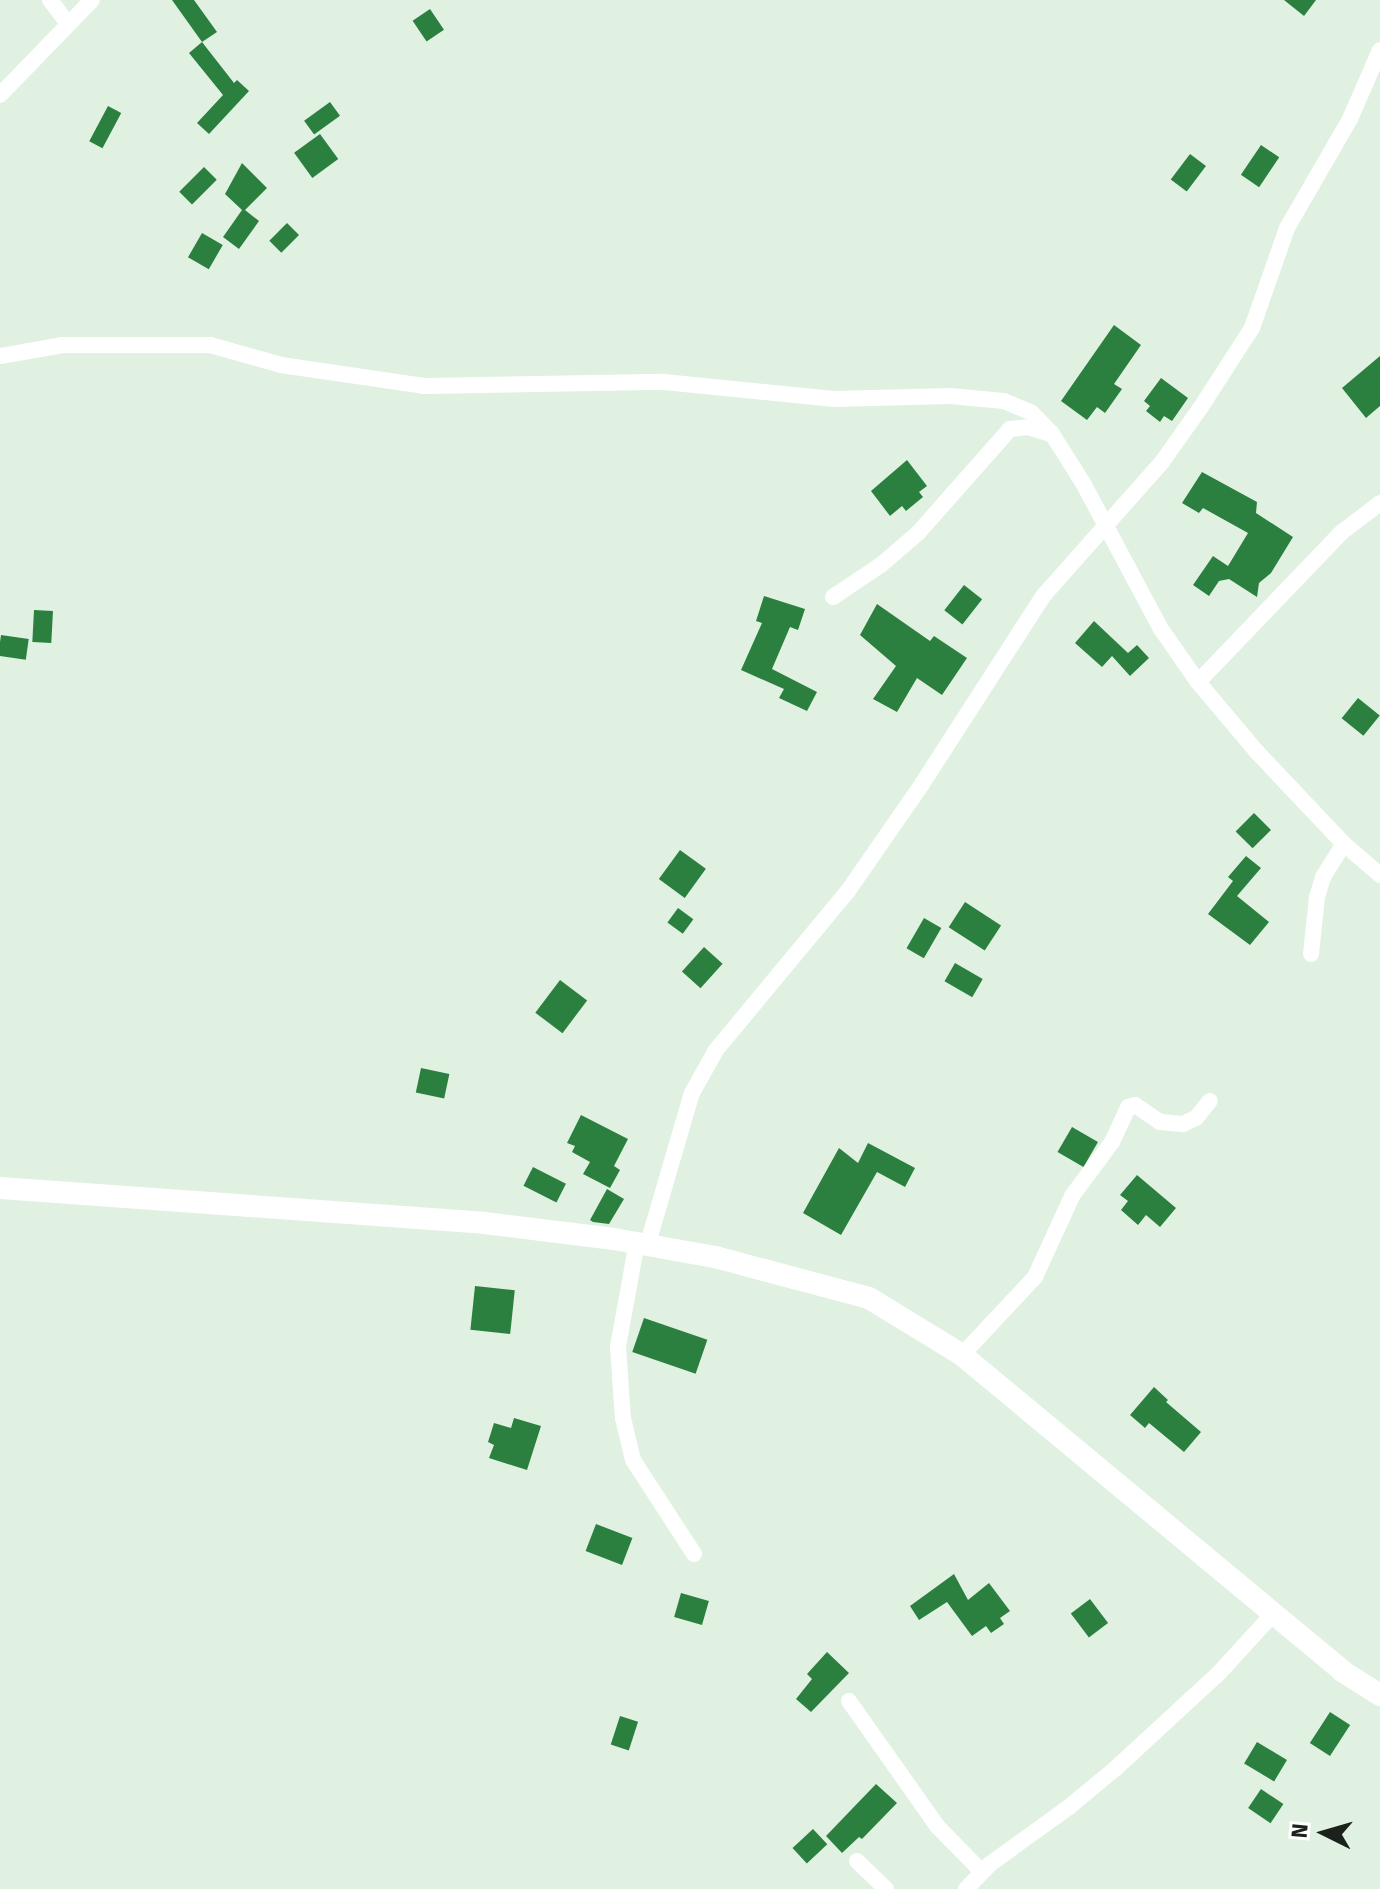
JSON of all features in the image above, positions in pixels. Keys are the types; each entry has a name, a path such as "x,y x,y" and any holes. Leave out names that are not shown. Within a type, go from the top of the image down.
{"street":[{"path":"50,0 68,24"},
{"path":"0,95 92,0"},
{"path":"694,1554 633,1460 623,1418 618,1347 642,1242 692,1093 716,1050 848,891 1044,595 1162,462 1252,328 1287,228 1350,119 1380,50"},
{"path":"0,356 63,345 210,345 281,365 425,386 664,382 834,399 979,397 1004,401 1032,413 1052,434 1083,483 1104,528 1161,629 1198,682 1257,752 1344,844 1380,875"},
{"path":"833,597 882,564 918,533 1010,429 1028,427 1052,434"},
{"path":"1198,682 1342,532 1380,503"},
{"path":"1311,954 1320,887 1344,844"},
{"path":"962,1355 1035,1277 1072,1196 1112,1142 1128,1107 1135,1105 1160,1122 1183,1124 1196,1118 1210,1101"},
{"path":"0,1188 484,1223 642,1242 869,1298 962,1355 1342,1671 1380,1695"},
{"path":"966,1889 982,1872 1116,1768 1219,1673 1273,1614"},
{"path":"849,1701 938,1827 982,1872"},
{"path":"857,1861 886,1889"}],"building":[{"path":"172,0 194,0 217,32 202,42"},
{"path":"1284,0 1316,0 1304,16"},
{"path":"430,9 444,30 427,41 413,21"},
{"path":"202,42 234,83 237,80 249,91 209,134 197,123 223,95 189,53"},
{"path":"330,102 340,116 314,135 304,121"},
{"path":"108,106 121,113 102,148 89,141"},
{"path":"320,134 338,159 312,178 294,153"},
{"path":"1261,145 1279,157 1259,187 1241,175"},
{"path":"1190,154 1206,166 1187,192 1171,180"},
{"path":"242,163 267,188 245,210 259,221 239,249 223,237 242,210 225,194"},
{"path":"204,167 217,180 192,204 179,192"},
{"path":"287,223 299,235 281,253 269,241"},
{"path":"202,233 223,245 209,269 188,257"},
{"path":"1114,325 1141,345 1114,384 1122,389 1105,413 1097,407 1087,420 1061,401"},
{"path":"1380,356 1380,406 1366,418 1342,388"},
{"path":"1161,378 1188,398 1172,421 1164,416 1160,422 1146,411 1150,406 1144,401"},
{"path":"907,460 927,486 919,492 923,497 906,511 902,506 890,516 871,491"},
{"path":"1202,472 1257,502 1256,513 1293,537 1271,573 1259,583 1257,597 1229,579 1219,581 1209,596 1193,585 1213,556 1228,566 1248,533 1203,508 1199,513 1182,503"},
{"path":"964,585 982,599 962,624 944,610"},
{"path":"764,596 805,609 798,630 790,627 772,669 817,692 807,711 779,698 784,689 741,670 762,623 756,621"},
{"path":"877,604 930,641 934,636 967,658 942,695 917,678 897,712 873,699 896,666 860,635"},
{"path":"34,610 53,611 51,643 32,642"},
{"path":"1094,621 1128,653 1137,645 1149,658 1130,676 1112,656 1102,667 1075,643"},
{"path":"1,635 29,639 26,660 0,656"},
{"path":"1358,698 1380,716 1363,736 1342,718"},
{"path":"1254,813 1271,830 1253,848 1236,831"},
{"path":"680,850 706,869 685,898 659,879"},
{"path":"1246,856 1261,868 1237,896 1269,922 1250,945 1208,914 1233,881 1228,877"},
{"path":"965,902 1001,925 985,951 949,927"},
{"path":"678,908 693,919 683,934 667,923"},
{"path":"924,918 941,928 924,958 906,948"},
{"path":"704,947 723,964 700,988 682,972"},
{"path":"955,963 983,979 972,997 944,981"},
{"path":"560,980 587,1000 562,1033 535,1013"},
{"path":"421,1068 449,1074 444,1098 416,1092"},
{"path":"581,1115 628,1139 614,1166 620,1170 610,1188 583,1174 590,1162 572,1152 575,1146 567,1143"},
{"path":"1072,1127 1098,1142 1083,1167 1058,1152"},
{"path":"868,1143 915,1168 905,1187 877,1172 841,1235 803,1213 839,1148 858,1163"},
{"path":"533,1167 566,1184 556,1203 523,1186"},
{"path":"1137,1175 1176,1208 1160,1227 1146,1215 1138,1225 1121,1210 1128,1201 1120,1195"},
{"path":"607,1189 624,1199 609,1224 593,1222 590,1220"},
{"path":"475,1286 515,1290 510,1334 470,1330"},
{"path":"644,1318 707,1340 696,1374 632,1352"},
{"path":"1154,1387 1168,1400 1166,1402 1201,1432 1184,1452 1149,1423 1145,1428 1130,1415"},
{"path":"514,1418 541,1426 527,1470 489,1458 494,1445 488,1442 494,1423 511,1428"},
{"path":"596,1524 632,1538 622,1565 586,1551"},
{"path":"954,1574 968,1600 989,1583 1010,1611 1000,1618 1004,1624 991,1633 986,1626 972,1636 947,1602 919,1620 910,1606"},
{"path":"681,1593 709,1601 702,1625 674,1617"},
{"path":"1090,1599 1108,1623 1089,1637 1071,1613"},
{"path":"827,1652 849,1673 811,1712 796,1699 812,1679 807,1674"},
{"path":"1330,1712 1350,1725 1330,1756 1310,1743"},
{"path":"620,1716 638,1722 629,1750 611,1745"},
{"path":"1257,1742 1287,1760 1274,1781 1244,1763"},
{"path":"876,1784 897,1803 862,1839 859,1837 842,1853 826,1836"},
{"path":"1261,1789 1283,1804 1271,1823 1248,1808"},
{"path":"813,1829 827,1844 807,1863 793,1848"}]}
